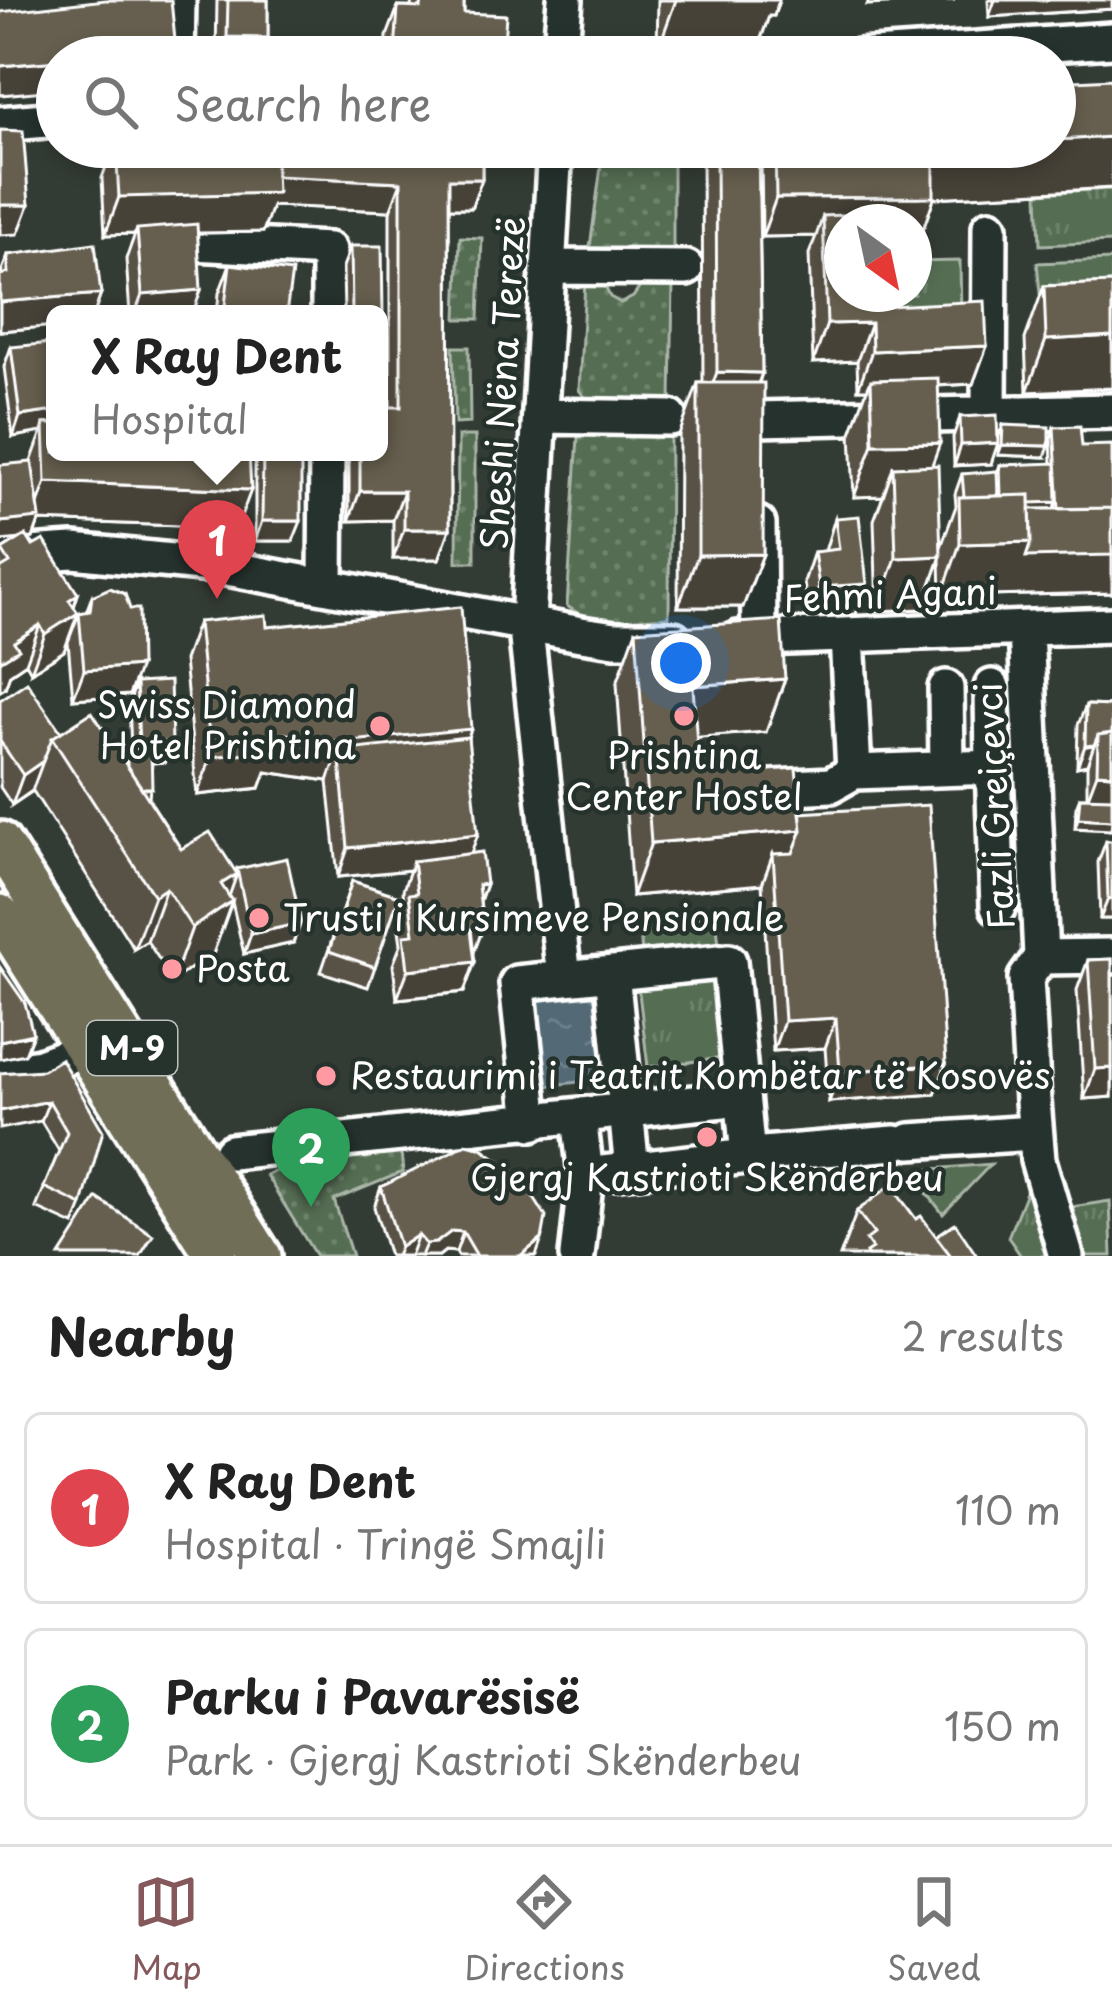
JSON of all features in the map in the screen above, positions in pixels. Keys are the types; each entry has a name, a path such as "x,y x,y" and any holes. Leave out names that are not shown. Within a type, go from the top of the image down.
{"main road":[{"name":"M-9","path":"0,842 261,1256"},
{"name":"M-9","path":"0,915 211,1254"}],"street":[{"path":"177,36 178,0"},
{"path":"562,36 565,0"},
{"path":"1076,42 1112,40"},
{"path":"0,124 36,121"},
{"name":"Sheshi Nëna Terezë","path":"529,622 554,168"},
{"path":"989,413 991,227"},
{"path":"193,244 329,250 329,305"},
{"path":"548,267 686,268"},
{"path":"757,419 1112,411"},
{"path":"540,416 670,418"},
{"path":"326,585 327,461"},
{"path":"758,485 759,638"},
{"name":"Fehmi Agani","path":"0,556 73,551 211,565 615,640 847,637 1112,625"},
{"path":"529,622 527,639 564,977"},
{"name":"Fazli Greiçevci","path":"1026,631 1041,957 1026,978 1033,1101 1038,1160 1066,1256"},
{"path":"847,637 854,772"},
{"path":"992,687 998,907"},
{"path":"946,688 947,767"},
{"path":"719,791 831,785 854,772 993,766"},
{"path":"1041,957 1112,956"},
{"path":"532,1123 517,983 729,961 748,1156 586,1174"},
{"path":"612,973 632,1169"},
{"path":"0,1072 40,1066 86,1049"},
{"path":"231,1152 742,1098"},
{"path":"578,1256 586,1174 579,1117"},
{"path":"763,1154 1018,1134"}],"green space":[{"path":"601,168 673,168 673,257 588,262"},
{"path":"1112,189 1112,242 1040,245 1038,193"},
{"path":"460,237 482,238 479,319 457,319"},
{"path":"1112,260 1112,323 1043,323 1037,263"},
{"path":"960,261 961,318 891,319 891,312 932,312 932,262"},
{"path":"585,282 603,282 610,297 621,303 633,297 642,284 673,282 671,401 588,401 579,390"},
{"path":"453,347 469,347 470,423 455,424"},
{"path":"588,430 670,431 669,617 591,622 567,606 578,437"},
{"path":"458,436 475,436 475,562 457,562"},
{"path":"716,916 720,955 643,963 639,924"},
{"path":"722,967 731,1057 648,1067 637,976"},
{"path":"401,1152 403,1172 334,1200 352,1256 316,1256 266,1175 280,1169"},
{"path":"991,1164 943,1214 923,1188 920,1170"},
{"path":"1030,1182 1052,1256 1021,1256 1008,1237"},
{"path":"1110,1201 1112,1256 1083,1256 1065,1208"}],"water":[{"path":"595,987 605,1079 544,1086 534,995"}],"building":[{"path":"105,0 171,0 175,36 36,36 36,63 0,66 0,12"},
{"path":"228,0 268,0 268,36 227,36"},
{"path":"422,0 464,0 464,13 506,15 504,36 396,36 398,7 421,8"},
{"path":"1112,79 1112,137 1076,139 1076,81"},
{"path":"0,130 23,131 29,205 0,205"},
{"path":"117,168 276,168 277,193 119,197"},
{"path":"276,168 482,168 482,179 449,179 450,529 404,529 404,491 360,491 360,461 388,461 388,407 401,407 401,182 276,176"},
{"path":"716,168 758,168 762,373 717,372"},
{"path":"775,168 934,168 934,197 776,198"},
{"path":"197,224 201,290 142,295 137,229"},
{"path":"95,243 101,294 0,302 0,275 8,273 8,255"},
{"path":"351,246 382,246 383,305 352,305"},
{"path":"230,264 292,272 287,305 225,305"},
{"path":"1112,283 1112,336 1046,340 1044,286"},
{"path":"985,301 987,346 872,351 871,323 827,324 827,312 932,312 932,304"},
{"path":"46,344 46,412 20,416 11,347"},
{"path":"938,378 940,443 873,444 871,380"},
{"path":"698,383 764,383 763,554 698,555"},
{"path":"997,415 998,443 961,445 960,417"},
{"path":"44,424 46,461 249,461 251,490 46,482"},
{"path":"1003,425 1049,427 1049,446 1002,445"},
{"path":"1080,426 1082,446 1112,445 1112,508 1059,509 1054,427"},
{"path":"263,461 301,461 301,521 262,521"},
{"path":"32,462 40,518 0,522 0,465"},
{"path":"1056,463 1057,502 1030,503 1030,495 1001,496 1000,465"},
{"path":"938,465 941,556 896,558 893,467"},
{"path":"997,471 998,496 964,497 962,474"},
{"path":"1030,495 1031,542 960,544 959,497"},
{"path":"1112,508 1112,555 1026,557 1031,542 1030,509"},
{"path":"859,516 867,584 819,587 814,552 839,549 835,518"},
{"path":"26,535 33,546 44,540 78,594 69,600 78,613 45,634 40,625 14,642 19,649 0,661 0,569 10,563 2,550"},
{"path":"110,588 125,594 130,609 139,609 140,666 84,670 79,613 90,611 92,596"},
{"path":"461,607 471,729 342,742 272,732 274,750 211,757 198,622 266,615 267,627"},
{"path":"781,620 785,679 693,686 699,775 796,768 802,830 651,843 636,630"},
{"path":"170,681 172,742 139,743 136,683"},
{"path":"27,682 61,732 52,738 43,761 23,775 0,741 0,700"},
{"path":"1086,705 1112,706 1112,733 1098,735 1094,745 1085,746"},
{"path":"92,712 181,849 210,832 237,874 221,884 232,901 192,928 166,888 154,896 52,738"},
{"path":"1112,733 1112,774 1097,773 1098,735"},
{"path":"468,737 478,834 348,848 339,751"},
{"path":"151,748 152,788 142,788 127,766 127,749"},
{"path":"1080,797 1112,798 1112,820 1078,818"},
{"path":"929,805 946,1064 840,1072 836,1018 784,1021 773,854 793,853 802,830 800,813"},
{"path":"1106,841 1112,841 1112,899 1108,899"},
{"path":"482,852 486,884 478,885 483,928 471,929 475,962 408,970 404,935 414,934 409,894 417,893 413,861"},
{"path":"287,858 301,923 251,934 237,869"},
{"path":"352,881 399,896 375,967 329,951"},
{"path":"1112,959 1112,1068 1095,1069 1088,960"},
{"path":"0,967 25,1003 33,1034 0,1041"},
{"path":"61,1059 103,1131 82,1205 44,1187 67,1132 49,1101 0,1111 0,1073 43,1070"},
{"path":"467,1144 482,1148 520,1176 546,1217 542,1239 520,1256 477,1256 463,1232 452,1231 436,1243 426,1244 418,1235 400,1247 381,1187"},
{"path":"891,1185 951,1256 868,1256 872,1249 866,1240 874,1234 857,1211"},
{"path":"97,1198 153,1235 140,1256 60,1256"},
{"path":"955,1223 977,1256 951,1256 936,1236"}],"place":[{"name":"X Ray Dent","path":"217,599"},
{"name":"Prishtina Center Hostel","path":"684,716"},
{"name":"Swiss Diamond Hotel Prishtina","path":"380,726"},
{"name":"Trusti i Kursimeve Pensionale","path":"259,918"},
{"name":"Posta","path":"172,969"},
{"name":"Restaurimi i Teatrit Kombëtar të Kosovës","path":"326,1076"},
{"name":"Gjergj Kastrioti Skënderbeu","path":"707,1137"},
{"name":"Parku i Pavarësisë","path":"311,1207"}]}
